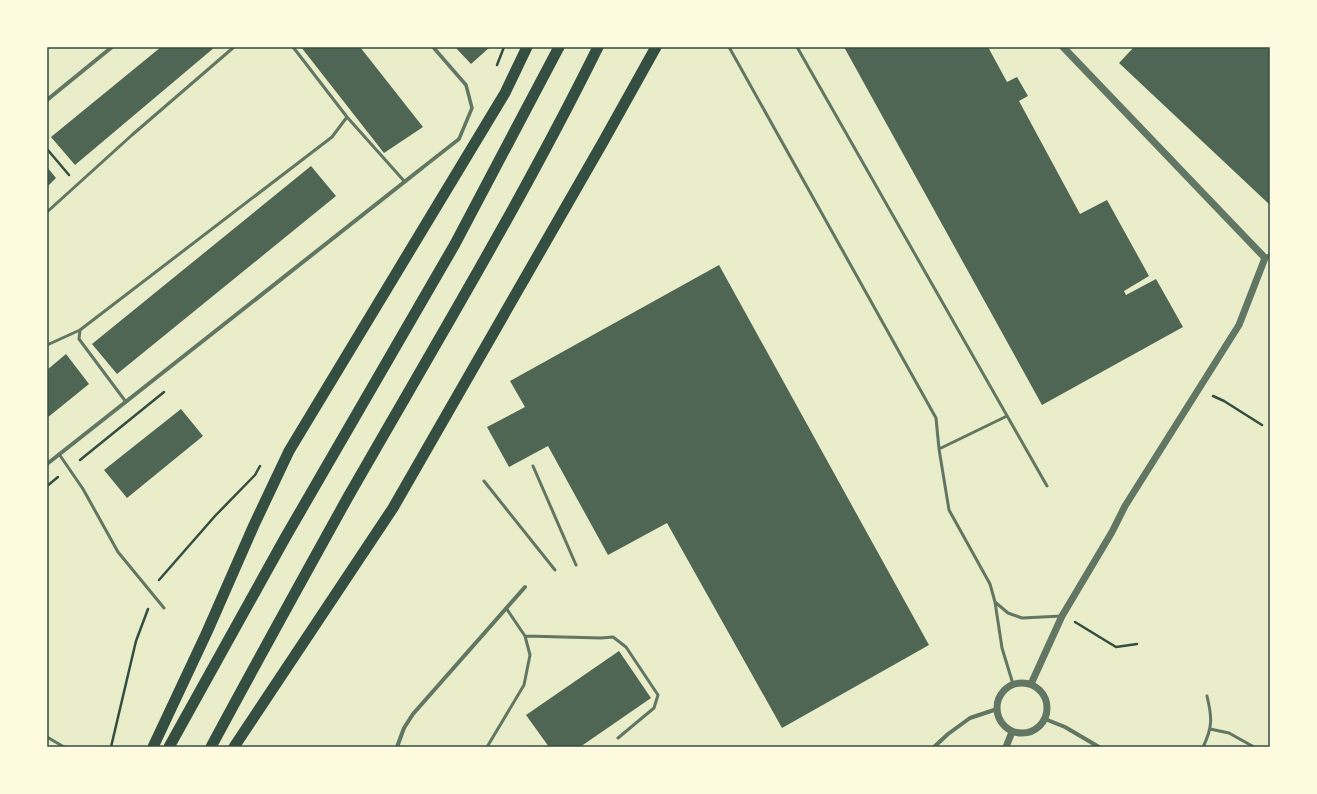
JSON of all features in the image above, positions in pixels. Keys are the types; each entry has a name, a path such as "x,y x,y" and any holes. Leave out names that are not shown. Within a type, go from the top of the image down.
{"highway":[{"path":"153,747 289,451 505,94 527,47"},
{"path":"169,747 285,538 456,244 559,47"},
{"path":"211,747 348,497 477,273 598,47"},
{"path":"234,747 393,508 600,149 656,47"}],"street":[{"path":"47,100 112,47"},
{"path":"47,464 458,139 472,108 466,85 433,47"},
{"path":"1031,684 1062,615 1112,532 1125,506 1238,325 1268,258 1063,47"},
{"path":"397,747 404,728 413,714 525,588"},
{"path":"1022,682 1031,684 1040,689 1046,698 1048,708 1045,719 1037,729 1025,733 1012,732 1004,726 999,718 997,709 998,699 1004,690 1013,684 1022,682"},
{"path":"934,747 948,734 970,718 997,709"},
{"path":"1045,719 1065,727 1099,747"},
{"path":"1006,747 1012,732"}],"lane":[{"path":"47,212 132,134 234,47"},
{"path":"292,47 347,117 405,182"},
{"path":"729,47 936,418 939,449 949,510 990,584 995,602 1002,648 1013,684"},
{"path":"797,47 1047,486"},
{"path":"47,345 80,330 332,137 347,117"},
{"path":"80,330 79,339 126,402"},
{"path":"939,449 1007,416"},
{"path":"59,454 83,489 118,552 164,608"},
{"path":"533,466 576,565"},
{"path":"484,481 555,570"},
{"path":"995,602 1008,613 1022,618 1062,615"},
{"path":"487,747 524,685 530,655 525,636 506,608"},
{"path":"525,636 613,637 626,647 658,695 654,708 618,738"},
{"path":"1204,747 1210,729 1211,713 1206,696"},
{"path":"1210,729 1229,733 1254,747"},
{"path":"47,737 64,747"}],"path":[{"path":"495,69 504,47"},
{"path":"47,149 77,185"},
{"path":"1212,396 1224,401 1262,425"},
{"path":"111,747 136,641 160,579 214,516 255,475 263,462"},
{"path":"1062,615 1116,647 1137,644"}],"building":[{"path":"161,47 215,47 75,165 51,137"},
{"path":"301,47 360,47 423,127 384,153"},
{"path":"455,47 490,47 471,64"},
{"path":"844,47 988,47 1007,82 1017,77 1028,96 1019,101 1080,214 1107,200 1149,276 1124,291 1126,295 1156,279 1183,327 1042,405"},
{"path":"1134,47 1263,47 1270,49 1270,205 1119,63"},
{"path":"311,166 336,196 117,374 92,344"},
{"path":"47,167 56,178 47,187"},
{"path":"719,265 929,645 782,728 667,523 608,555 548,446 509,467 487,427 525,407 510,381"},
{"path":"66,354 89,384 47,418 47,370"},
{"path":"181,409 203,436 127,498 104,470"},
{"path":"619,651 651,698 580,747 549,747 526,715"}]}
